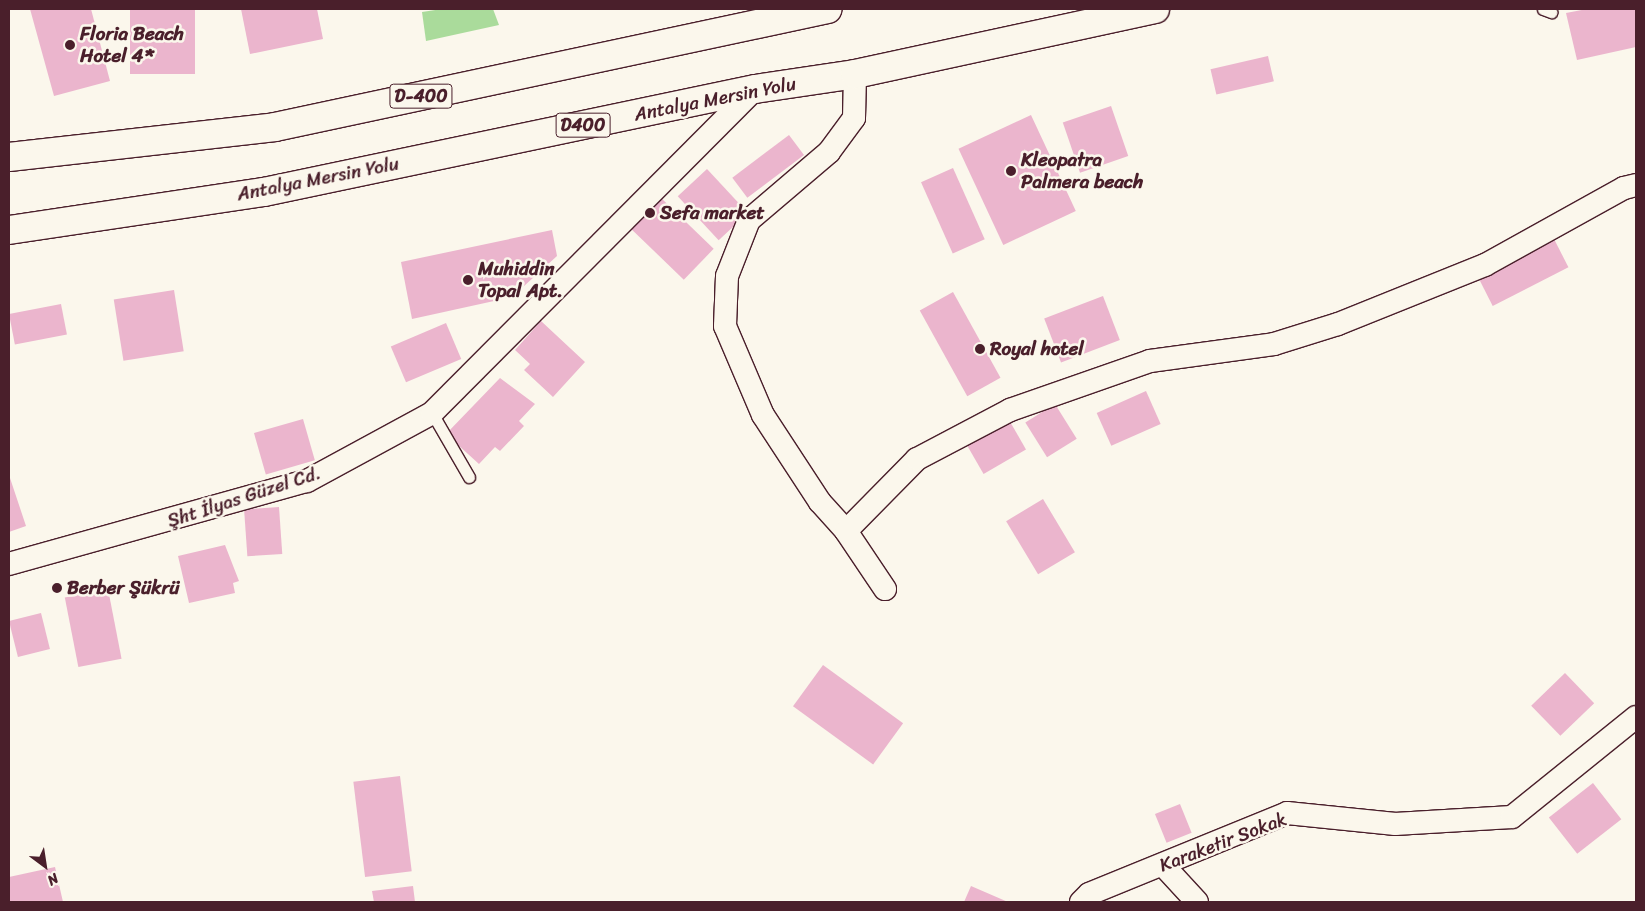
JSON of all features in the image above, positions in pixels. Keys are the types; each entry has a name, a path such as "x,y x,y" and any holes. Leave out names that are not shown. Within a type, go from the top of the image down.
{"highway":[{"name":"D-400","path":"9,157 275,127 828,9"},
{"name":"Antalya Mersin Yolu","path":"9,230 264,192 755,89 855,74 1155,9"}],"street":[{"path":"855,74 854,118 829,152 749,220 727,276 725,326 763,414 820,502 846,531 885,589"},
{"name":"Şht İlyas Güzel Cd.","path":"9,564 307,481 432,413 755,89"},
{"path":"846,531 917,459 1010,410 1150,361 1274,344 1338,324 1485,265 1624,188 1636,186"},
{"name":"Karaketir Sokak","path":"1081,902 1089,894 1287,813 1395,824 1512,817 1636,717"},
{"path":"1163,865 1197,902"}],"lane":[{"path":"432,413 469,477"}],"green space":[{"path":"442,9 493,9 499,25 426,41 422,12"}],"building":[{"name":"Floria Beach Hotel 4*","path":"30,9 91,9 110,81 54,96"},
{"path":"130,9 195,9 195,74 130,74"},
{"path":"241,9 317,9 323,39 250,54"},
{"path":"1587,9 1636,9 1636,47 1577,60 1566,13"},
{"path":"1268,56 1274,81 1216,95 1211,69"},
{"path":"1111,106 1128,156 1080,173 1063,123"},
{"path":"1031,115 1076,211 1003,245 958,149"},
{"path":"789,135 804,155 747,198 732,178"},
{"path":"953,168 985,239 953,253 921,182"},
{"path":"707,169 748,213 719,240 678,196"},
{"path":"659,196 714,249 684,280 629,227"},
{"name":"Muhiddin Topal Apt.","path":"552,230 557,256 512,297 412,319 401,262"},
{"path":"1553,237 1568,267 1493,306 1477,276"},
{"path":"174,290 184,351 123,361 114,300"},
{"path":"953,292 1001,378 967,396 920,310"},
{"path":"1103,296 1120,340 1061,362 1044,319"},
{"path":"61,304 67,334 15,345 9,314"},
{"path":"541,321 585,362 553,397 524,370 530,364 515,350"},
{"path":"446,323 461,359 406,382 391,346"},
{"path":"500,378 535,404 519,421 524,426 500,451 495,447 479,464 446,434"},
{"path":"1146,391 1161,424 1111,446 1097,413"},
{"path":"1055,404 1077,439 1047,457 1025,423"},
{"path":"303,419 315,460 266,474 254,433"},
{"path":"1009,420 1026,449 984,474 967,444"},
{"path":"9,475 26,526 9,532"},
{"path":"1043,499 1075,552 1038,574 1006,521"},
{"path":"279,507 282,554 247,556 244,509"},
{"path":"225,545 239,581 233,583 235,593 189,603 178,556"},
{"path":"108,589 122,659 78,667 65,597"},
{"path":"41,613 50,649 18,657 9,621"},
{"path":"823,665 903,723 873,764 793,706"},
{"path":"1565,673 1594,703 1560,736 1531,706"},
{"path":"400,776 412,871 365,877 353,782"},
{"path":"1593,783 1621,819 1577,854 1549,817"},
{"path":"1180,804 1192,833 1167,843 1155,814"},
{"path":"55,867 63,902 9,902 9,877"},
{"path":"413,886 415,902 374,902 372,891"},
{"path":"971,886 1008,902 964,902"}],"place":[{"name":"Floria Beach Hotel 4*","path":"70,45"},
{"name":"Kleopatra Palmera beach","path":"1011,171"},
{"name":"Sefa market","path":"650,213"},
{"name":"Muhiddin Topal Apt.","path":"468,280"},
{"name":"Royal hotel","path":"980,349"},
{"name":"Berber Şükrü","path":"57,588"}]}
